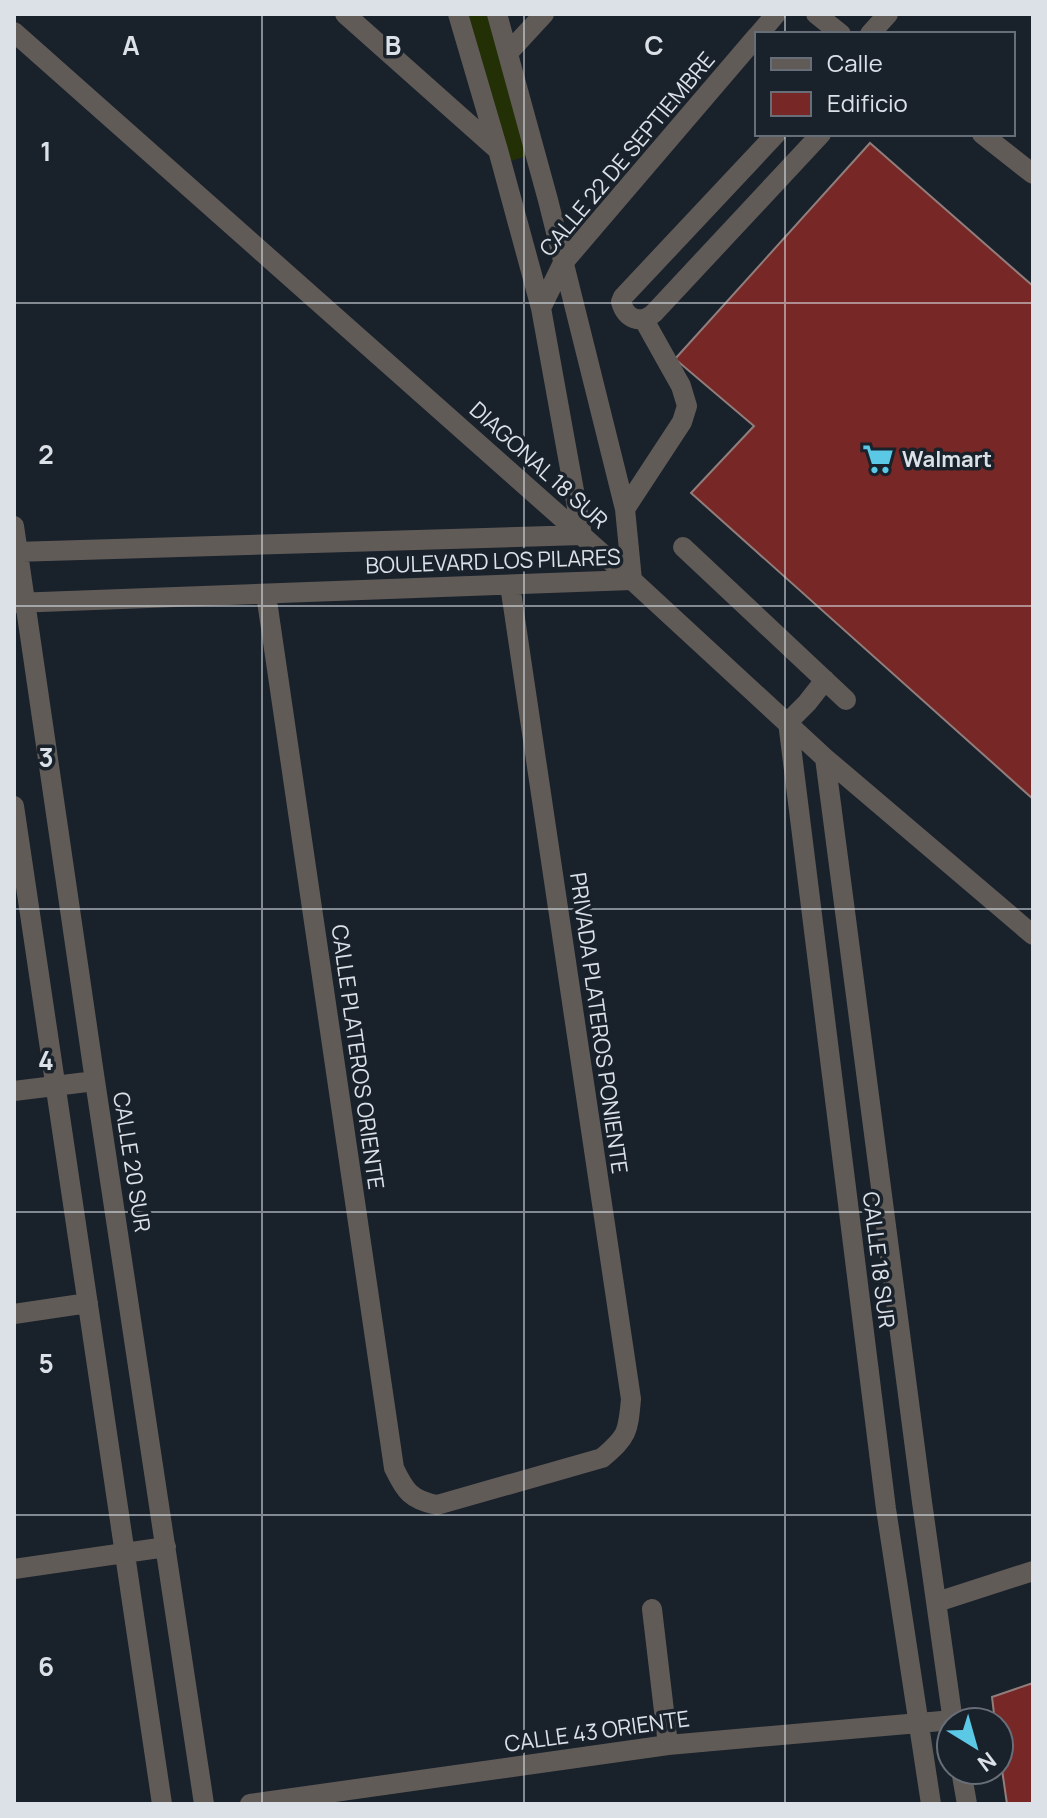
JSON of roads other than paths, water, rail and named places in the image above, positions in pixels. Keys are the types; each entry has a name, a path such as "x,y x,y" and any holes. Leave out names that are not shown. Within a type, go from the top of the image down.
{"street":[{"path":"345,14 498,150"},
{"name":"BOULEVARD LOS PILARES","path":"16,552 582,535 541,308 458,14"},
{"name":"BOULEVARD LOS PILARES","path":"19,602 632,580 625,509 497,14"},
{"path":"508,53 544,14"},
{"name":"CALLE 22 DE SEPTIEMBRE","path":"761,32 776,14"},
{"path":"816,14 838,32"},
{"path":"872,32 886,15"},
{"name":"DIAGONAL 18 SUR","path":"14,32 582,535 825,758 1033,935"},
{"name":"CALLE 22 DE SEPTIEMBRE","path":"541,308 563,263 755,39"},
{"path":"774,136 623,297 621,302 627,314 644,320 654,313 819,136"},
{"path":"985,136 1033,174"},
{"path":"625,509 682,422 687,406 681,386 644,320"},
{"name":"CALLE 20 SUR","path":"14,526 19,602 204,1804"},
{"path":"683,547 846,700"},
{"name":"PRIVADA PLATEROS PONIENTE","path":"437,1505 602,1458 626,1433 631,1399 510,585"},
{"name":"CALLE PLATEROS ORIENTE","path":"266,594 394,1468 409,1494 420,1502 437,1505"},
{"path":"788,722 825,680"},
{"name":"CALLE 18 SUR","path":"788,722 886,1509 931,1804"},
{"name":"CALLE 18 SUR","path":"825,758 951,1706"},
{"path":"14,806 162,1804"},
{"path":"14,1091 95,1081"},
{"path":"14,1314 88,1303"},
{"path":"886,1509 922,1502"},
{"path":"14,1569 166,1547"},
{"path":"937,1602 1033,1571"},
{"path":"652,1609 668,1745"},
{"name":"CALLE 43 ORIENTE","path":"250,1804 668,1745 935,1722"}],"place":[{"name":"Walmart","path":"878,459"}]}
